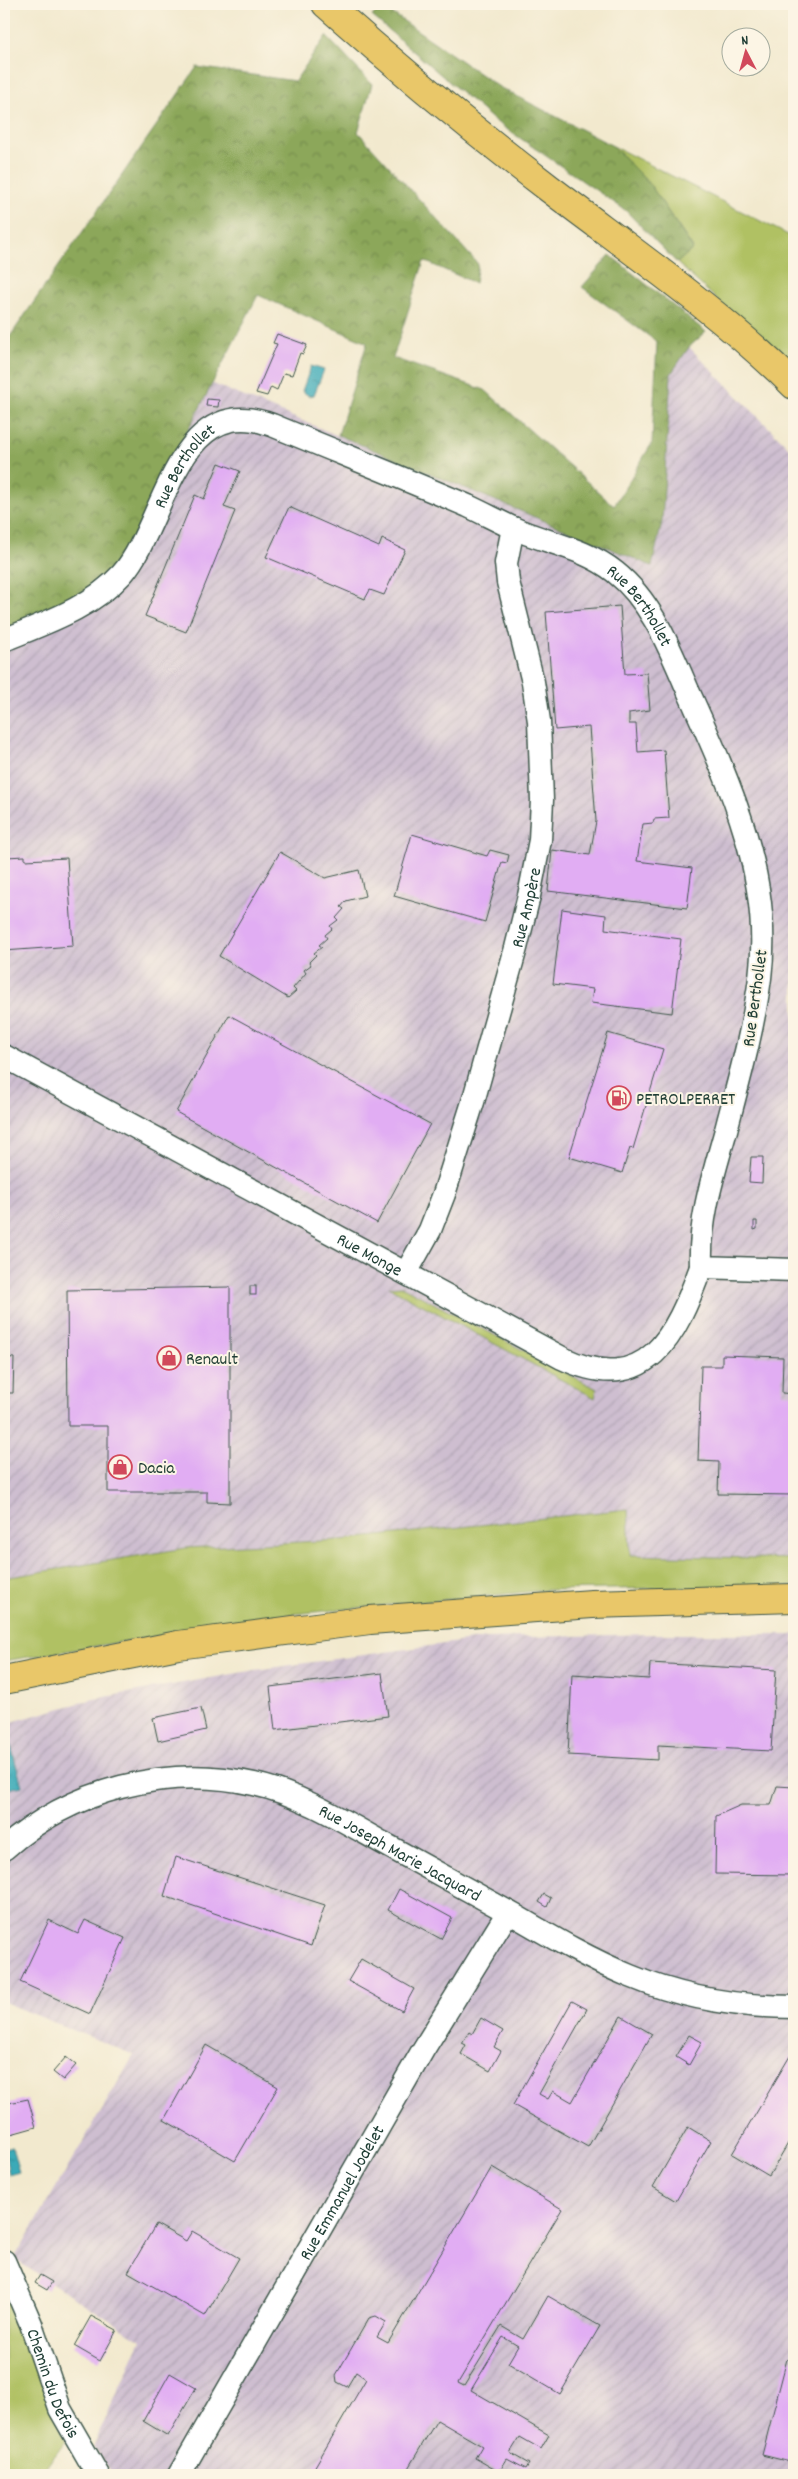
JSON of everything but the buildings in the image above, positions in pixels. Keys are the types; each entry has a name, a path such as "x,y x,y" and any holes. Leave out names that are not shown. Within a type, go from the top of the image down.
{"main road":[{"path":"326,4 396,66 711,313 794,386"},
{"path":"4,1680 178,1645 370,1620 592,1604 747,1601 794,1598"},
{"path":"747,1601 794,1605"}],"street":[{"name":"Rue Berthollet","path":"4,640 86,603 113,583 123,572 140,545 179,461 200,438 219,426 235,421 253,420 272,425 458,502 513,528 565,546 603,564 617,573 646,606 669,647 712,744 744,828 761,913 761,967 747,1048 706,1201 700,1246 701,1267"},
{"name":"Rue Ampère","path":"406,1273 430,1230 444,1194 467,1120 530,896 540,840 542,800 538,721 533,682 508,582 506,563 513,528"},
{"name":"Rue Monge","path":"4,1056 562,1358 588,1368 608,1371 629,1368 642,1362 664,1345 680,1319 701,1267"},
{"path":"701,1267 794,1270"},
{"name":"Rue Joseph Marie Jacquard","path":"4,1849 40,1821 63,1808 114,1789 162,1780 211,1778 232,1780 276,1791 321,1810 583,1954 630,1976 713,2002 764,2007 794,2007"},
{"name":"Rue Emmanuel Jodelet","path":"179,2475 419,2058 508,1912"},
{"name":"Chemin du Defois","path":"4,2261 31,2324 60,2408 98,2475"}],"shaded area":[{"path":"689,347 794,453 794,1559 630,1555 627,1509 340,1540 185,1548 4,1578 4,629 119,564 211,383 652,566 662,522 671,374"},
{"path":"657,1634 794,1634 794,2475 114,2475 93,2447 141,2340 14,2259 134,2055 4,2002 4,1724 94,1699 255,1670 487,1638"}],"green space":[{"path":"382,6 499,87 613,146 651,186 693,249 677,263 625,210 495,121 372,16"},
{"path":"326,36 372,84 358,132 478,264 475,283 424,261 393,358 485,390 614,506 652,443 657,342 582,287 610,255 706,332 689,347 671,374 662,522 652,566 338,435 367,343 258,295 119,564 87,595 4,629 4,345 197,67 295,81"},
{"path":"613,146 794,238 794,370 677,263 693,248 651,186"},
{"path":"401,1286 597,1389 595,1398 389,1287"},
{"path":"628,1509 630,1555 794,1559 794,1586 548,1590 293,1614 4,1661 4,1578 185,1548 340,1540"},
{"path":"4,2284 66,2441 40,2475 4,2475"}],"water":[{"path":"311,366 324,370 314,395 309,396 302,391"},
{"path":"9,1739 22,1786 4,1790 4,1741"},
{"path":"12,2147 19,2172 9,2175 4,2149"}],"place":[{"name":"PETROLPERRET","path":"619,1098"},
{"name":"Renault","path":"169,1358"},
{"name":"Dacia","path":"120,1467"}]}
